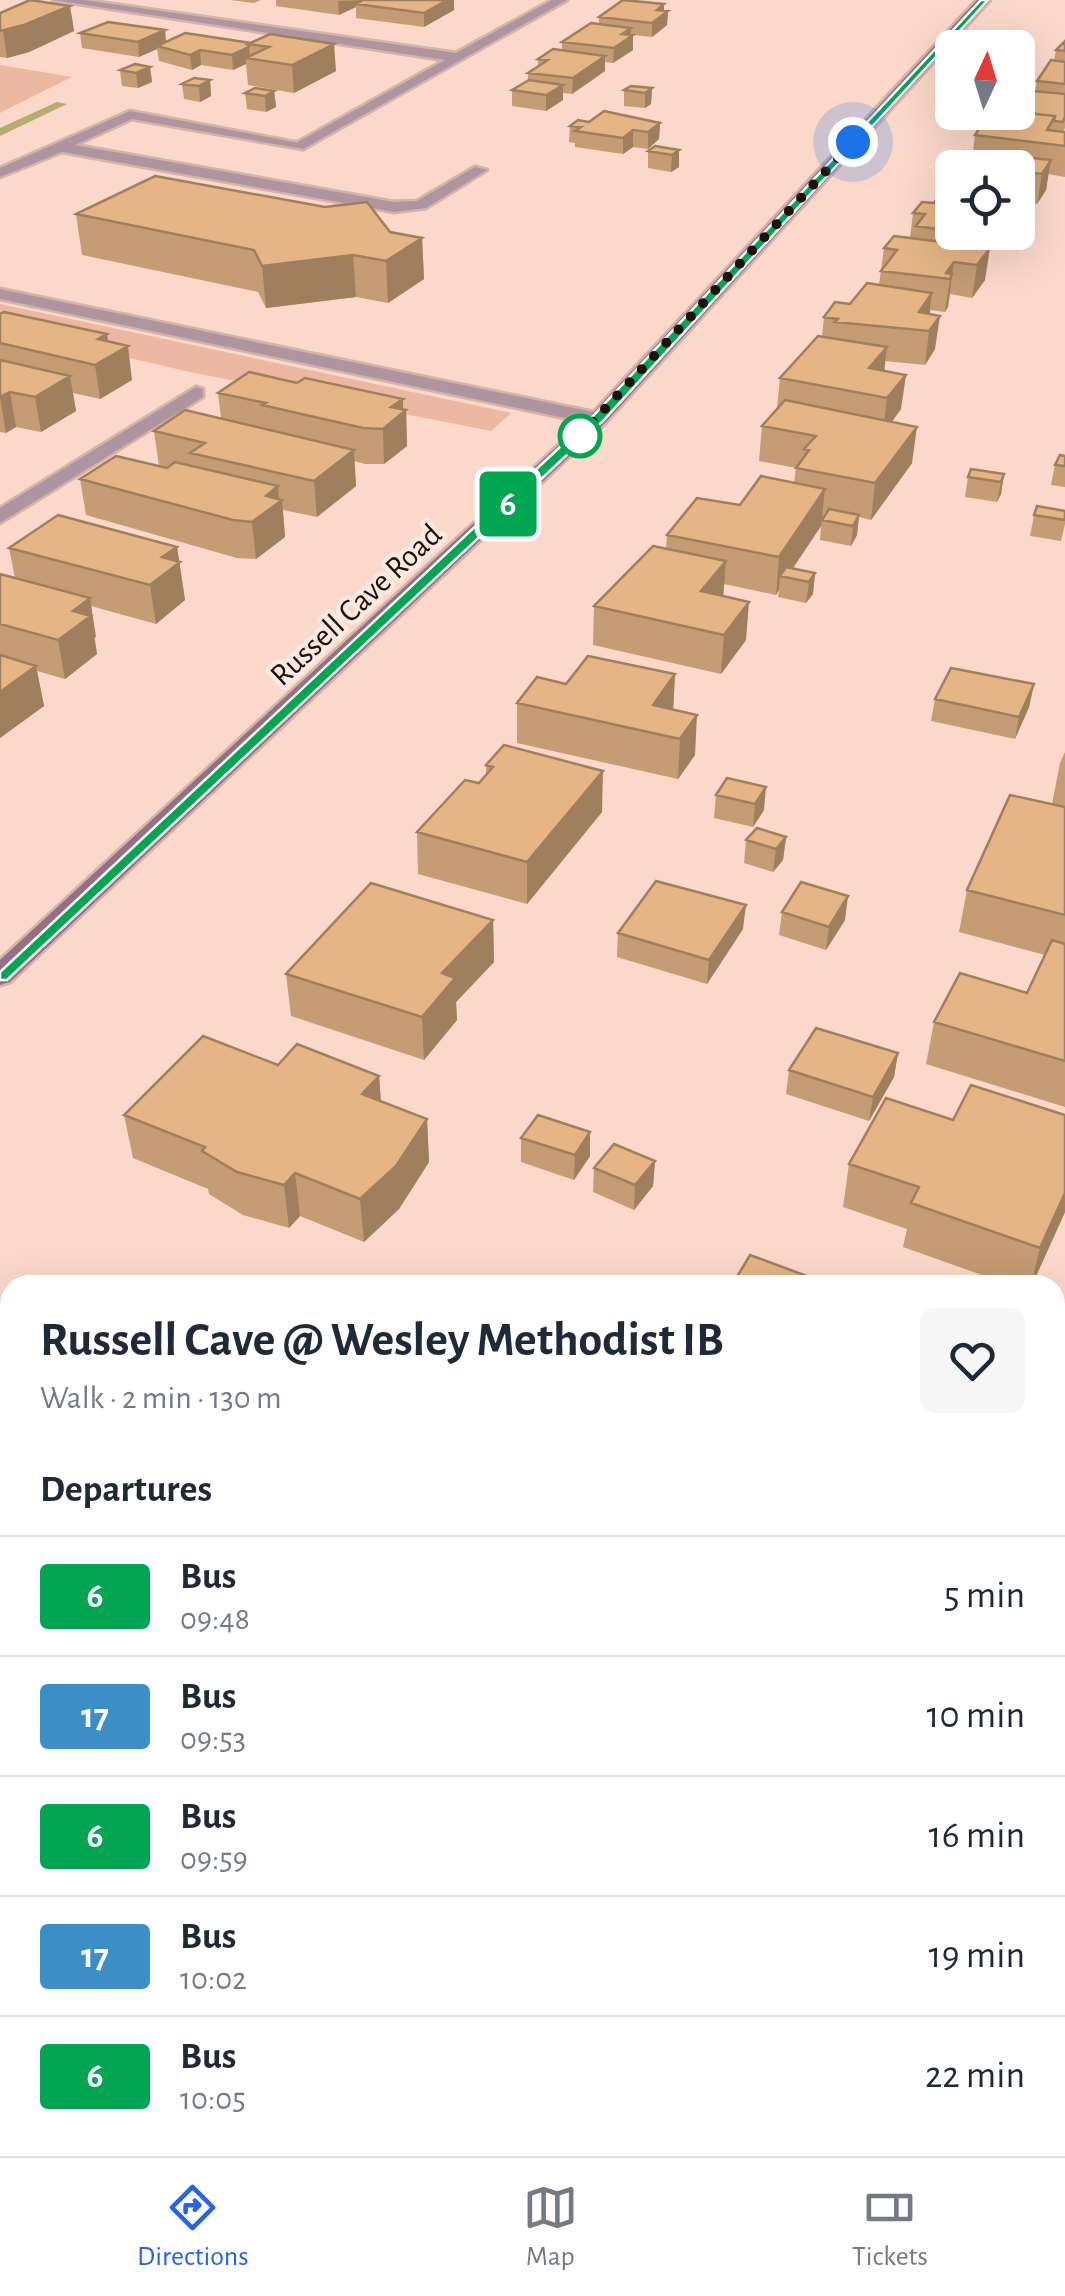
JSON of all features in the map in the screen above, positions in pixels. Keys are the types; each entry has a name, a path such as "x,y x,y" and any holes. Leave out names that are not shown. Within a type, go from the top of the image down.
{"main road":[{"name":"Russell Cave Road","path":"0,976 598,419 984,0"}],"street":[{"path":"58,0 461,58"},
{"path":"0,174 130,115 304,145 561,0"},
{"path":"60,147 394,207 421,205 480,170"},
{"path":"0,294 598,419"},
{"path":"0,517 196,393"}],"shaded area":[{"path":"0,65 72,77 0,113"},
{"path":"0,304 511,413 491,431 190,372 0,328"}],"building":[{"path":"30,0 70,6 0,31 0,13"},
{"path":"363,0 447,0 424,13 356,4"},
{"path":"623,0 664,4 657,10 668,11 652,23 599,17"},
{"path":"108,22 165,30 138,42 80,33"},
{"path":"591,23 631,28 622,34 633,35 614,48 562,42"},
{"path":"185,33 251,43 232,55 200,50 190,55 157,46"},
{"path":"270,34 334,44 292,65 246,58 269,47 248,44"},
{"path":"553,49 605,56 573,78 528,73 548,60 538,59"},
{"path":"1051,60 1065,62 1065,84 1037,81"},
{"path":"135,64 150,67 136,73 120,70"},
{"path":"194,78 210,80 199,86 182,84"},
{"path":"529,80 563,85 546,95 512,90"},
{"path":"631,86 652,88 645,93 624,90"},
{"path":"255,88 274,91 265,96 245,93"},
{"path":"1035,91 1065,94 1063,122 1054,121 1055,116 1035,114"},
{"path":"604,111 660,123 648,132 633,130 623,138 575,131 581,127 570,126 578,120 589,122"},
{"path":"1035,114 1055,116 1047,130 1065,132 1065,146 975,135 978,130 1035,130"},
{"path":"655,146 679,150 672,155 648,151"},
{"path":"1035,158 1051,160 1042,174 1035,173"},
{"path":"155,176 325,207 367,202 390,232 422,238 386,261 353,255 262,266 254,250 76,214"},
{"path":"922,202 934,203 935,229 916,226 925,214 913,213"},
{"path":"894,236 935,241 935,250 988,250 977,265 954,262 946,273 952,274 950,279 881,271 897,250 884,248"},
{"path":"867,283 932,293 919,312 940,316 929,331 835,322 838,319 824,317 835,302 850,304"},
{"path":"0,314 107,334 98,339 128,346 95,365 0,343"},
{"path":"818,336 887,347 869,368 906,375 887,398 780,378"},
{"path":"0,360 70,376 35,397 10,392 0,397"},
{"path":"249,372 297,383 305,378 403,399 391,407 406,410 383,429 363,428 218,393"},
{"path":"785,400 917,427 875,483 796,468 809,450 804,449 816,436 762,426"},
{"path":"185,410 354,450 314,481 190,453 205,443 154,431"},
{"path":"1060,455 1065,456 1065,466 1055,465"},
{"path":"116,456 167,468 175,462 278,486 266,496 282,500 252,522 80,479"},
{"path":"971,469 1004,474 1001,482 968,477"},
{"path":"761,476 825,489 779,557 667,535 697,498 740,505"},
{"path":"1037,506 1065,511 1065,520 1034,515"},
{"path":"829,509 859,515 853,526 822,520"},
{"path":"58,515 177,547 162,557 180,562 150,585 9,548"},
{"path":"653,546 726,561 701,591 749,602 724,635 594,606"},
{"path":"786,567 815,573 809,582 780,576"},
{"path":"0,574 90,598 73,611 91,616 58,640 0,624"},
{"path":"0,655 36,666 0,692"},
{"path":"588,656 675,674 653,705 697,715 680,739 517,703 537,677 566,684"},
{"path":"951,668 1034,684 1019,717 935,699"},
{"path":"504,745 603,771 527,862 417,832 465,780 479,783 493,767 486,765"},
{"path":"727,778 766,787 755,804 716,795"},
{"path":"1010,795 1065,807 1065,915 967,890"},
{"path":"757,828 786,837 776,849 746,840"},
{"path":"656,881 746,905 709,960 618,933"},
{"path":"801,882 848,896 829,927 782,912"},
{"path":"371,883 493,920 442,973 455,978 422,1017 286,974"},
{"path":"1052,940 1065,944 1065,1061 934,1022 960,973 1027,993"},
{"path":"816,1028 898,1053 873,1097 789,1070"},
{"path":"203,1036 278,1065 297,1044 379,1076 362,1094 427,1119 396,1166 360,1199 295,1173 284,1185 237,1172 202,1151 205,1147 124,1115"},
{"path":"971,1085 1065,1115 1065,1193 1040,1248 911,1203 919,1187 849,1164 886,1098 953,1120"},
{"path":"538,1115 590,1132 575,1155 521,1138"},
{"path":"614,1144 655,1161 635,1185 594,1168"},
{"path":"750,1255 804,1275 738,1275"}],"waterway":[{"path":"0,132 61,104"}],"bus line":[{"name":"6","path":"0,976 598,419 984,0"}],"route":[{"path":"580,436 574,442 853,142"}]}
